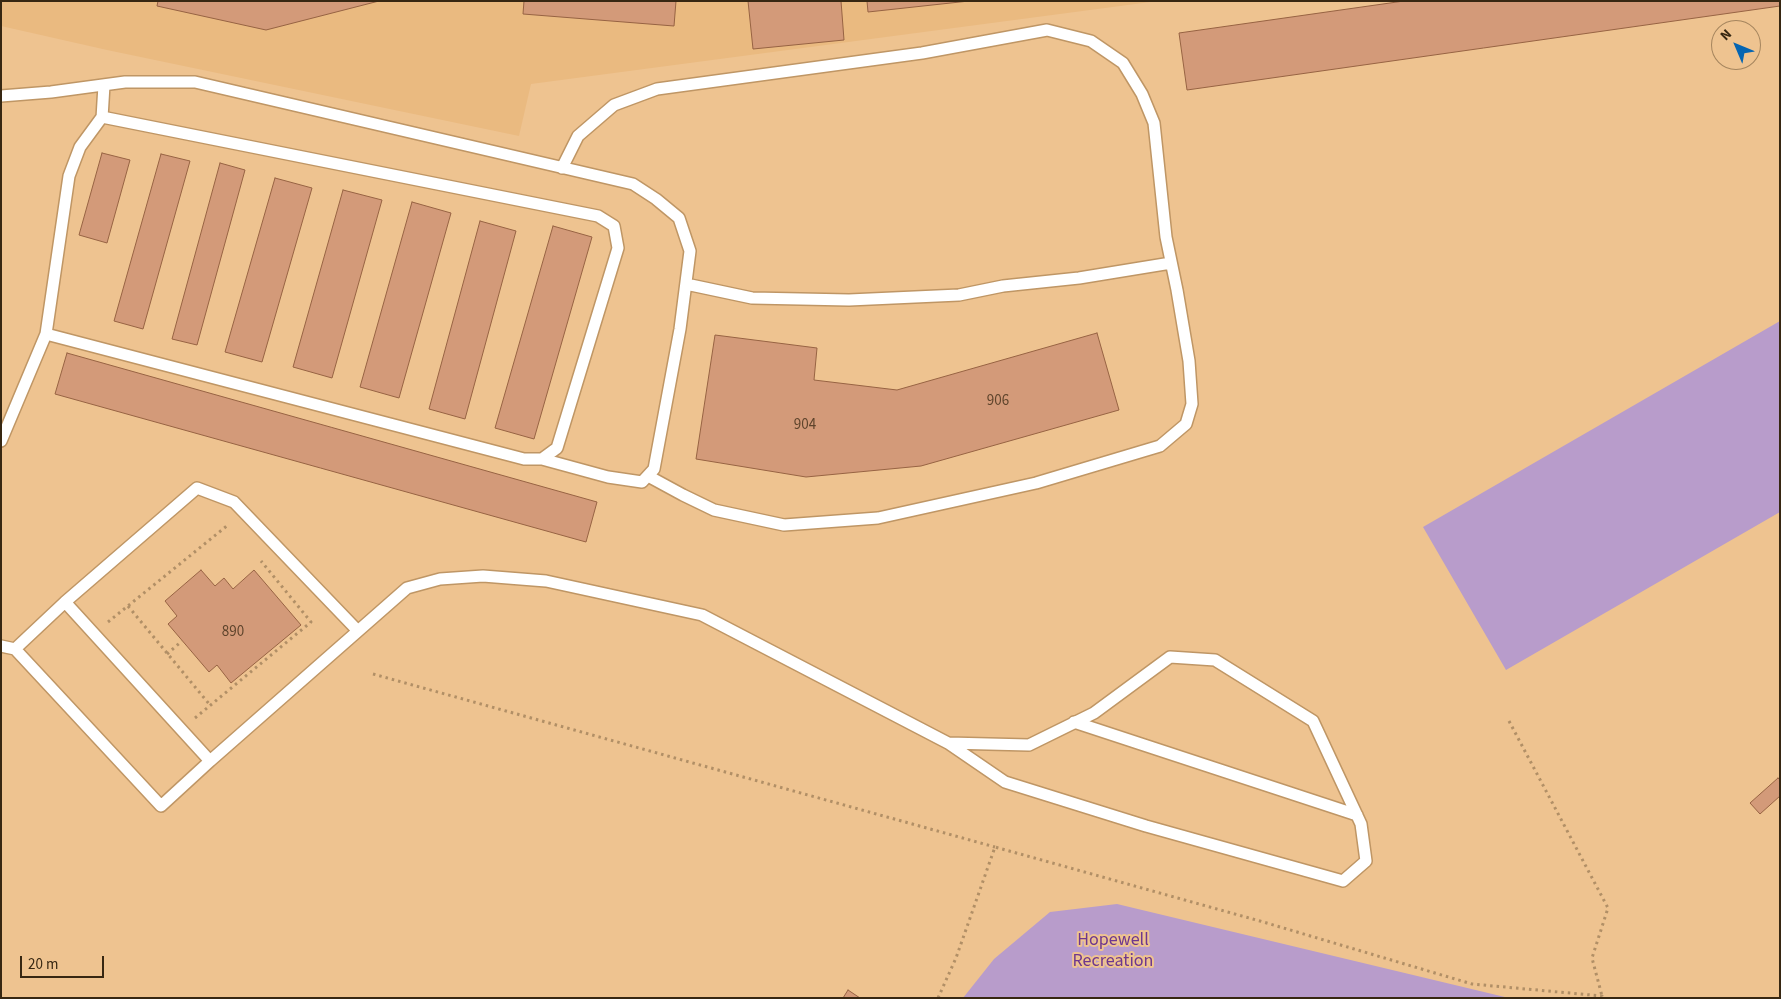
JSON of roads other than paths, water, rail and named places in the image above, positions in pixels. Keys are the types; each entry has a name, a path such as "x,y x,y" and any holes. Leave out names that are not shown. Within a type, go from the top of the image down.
{"lane":[{"path":"562,168 578,136 614,106 657,88 922,53 1047,30 1091,40 1123,63 1142,94 1154,123 1166,237 1189,361 1192,404 1186,424 1160,446 1036,483 878,518 784,525 714,510 683,496 648,476"},
{"path":"1,96 125,82 195,82 633,184 656,199 679,218 690,251 680,329 654,469 642,482 608,478 542,459 524,458 46,334"},
{"path":"1,440 46,334 69,176 80,147 102,118 104,85"},
{"path":"102,118 598,216 614,226 618,248 557,448 542,459"},
{"path":"686,284 752,298 849,300 959,295 1003,286 1079,278 1171,263"},
{"path":"15,649 64,602 197,488 234,502 358,631"},
{"path":"1,646 15,649 161,806 407,588 440,579 483,576 546,581 702,615 948,743 1005,782 1146,826 1343,880 1366,860 1361,824 1313,721 1215,660 1170,657 1094,713 1029,745 948,743"},
{"path":"64,602 210,761"},
{"path":"1074,722 1357,815"}],"park label":[{"name":"Hopewell Recreation","path":"1113,951"}]}
